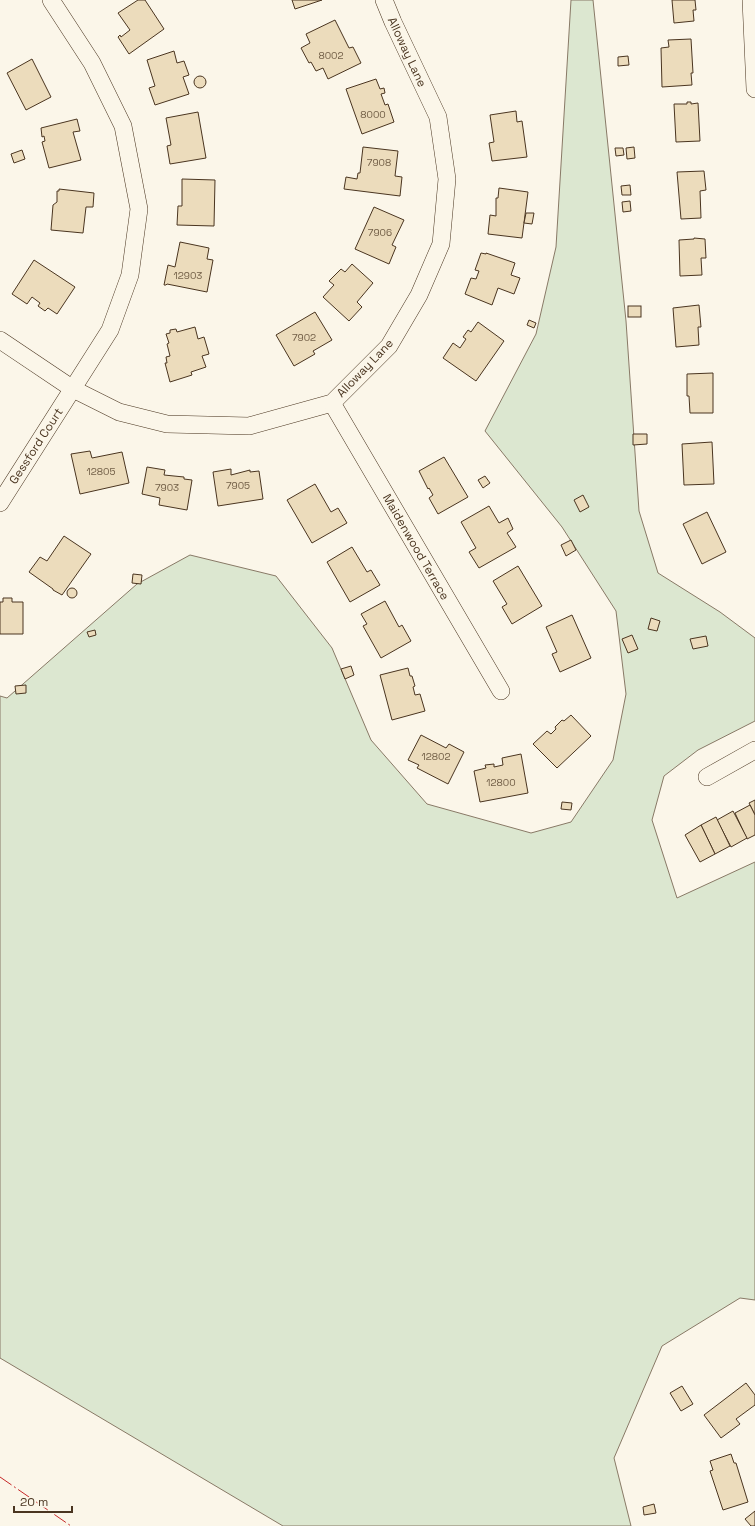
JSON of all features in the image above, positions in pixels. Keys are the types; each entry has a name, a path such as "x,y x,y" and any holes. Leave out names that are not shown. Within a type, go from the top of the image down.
{"street":[{"name":"Gessford Court","path":"0,502 110,330 130,276 138,209 123,126 92,63 51,0"},
{"name":"Alloway Lane","path":"0,340 73,389 119,412 167,424 249,426 332,403 389,346 419,295 441,244 447,179 438,117 384,0"},
{"path":"751,0 755,89"},
{"name":"Maidenwood Terrace","path":"332,403 501,691"},
{"path":"707,777 755,750"}],"green space":[{"path":"571,0 593,0 626,321 639,511 658,573 720,612 755,638 755,721 698,750 664,776 652,820 677,898 755,862 755,1300 740,1298 662,1346 614,1458 631,1526 283,1526 0,1358 0,696 7,698 137,584 190,555 276,576 332,648 371,740 427,804 531,833 571,822 613,760 626,694 616,611 562,527 485,431 536,334 556,247"}],"building":[{"path":"138,0 145,0 164,29 129,54 118,37 120,35 121,37 130,30 118,13"},
{"path":"292,0 322,0 295,9"},
{"path":"672,0 695,0 696,10 693,10 694,21 674,23"},
{"path":"335,20 349,48 353,47 361,63 328,79 323,68 316,71 311,62 309,63 301,48 310,43 306,34"},
{"path":"691,39 693,73 691,73 692,85 662,87 661,48 669,47 668,40"},
{"path":"174,51 177,63 184,61 189,75 183,77 189,94 155,105 149,88 155,86 147,60"},
{"path":"628,56 629,65 618,66 618,57"},
{"path":"32,59 51,97 26,110 7,73"},
{"path":"198,76 202,76 206,82 202,88 198,88 194,84 194,80"},
{"path":"376,79 380,89 384,88 385,93 381,94 385,105 388,104 394,122 362,134 346,89"},
{"path":"687,102 691,102 691,104 698,103 700,141 676,142 674,104 687,104"},
{"path":"516,111 517,122 522,121 527,157 492,161 489,143 494,142 490,115"},
{"path":"198,112 206,158 170,164 167,146 171,145 166,118"},
{"path":"77,119 80,131 73,132 81,160 49,168 42,142 45,141 44,136 42,137 41,128"},
{"path":"363,147 398,151 395,176 402,177 400,196 344,189 346,177 357,179 358,173 360,173"},
{"path":"634,147 635,158 627,159 626,148"},
{"path":"615,148 623,148 624,155 616,156"},
{"path":"22,150 25,159 14,163 11,154"},
{"path":"704,171 706,190 700,191 701,218 681,219 677,172"},
{"path":"182,179 215,180 214,226 177,225 178,206 182,206"},
{"path":"630,185 631,195 622,195 621,186"},
{"path":"499,188 528,192 522,238 488,234 490,215 496,216 496,198 498,198"},
{"path":"59,189 94,193 93,207 86,207 83,233 51,230 53,205 57,202 57,191 59,191"},
{"path":"630,201 631,211 623,212 622,202"},
{"path":"374,207 404,220 392,245 396,247 389,264 355,249"},
{"path":"526,213 534,213 532,224 524,223"},
{"path":"694,238 705,239 706,258 701,258 702,275 680,276 679,240"},
{"path":"180,242 209,248 207,259 213,260 207,292 167,284 164,285 168,265 175,267"},
{"path":"481,253 486,253 515,263 511,275 520,278 514,294 498,288 492,305 465,294 471,278 476,279 479,271 475,270"},
{"path":"34,260 75,287 57,314 48,308 45,311 38,306 40,303 32,297 27,304 12,294"},
{"path":"352,264 373,283 357,302 362,307 349,321 323,297 334,285 329,281 341,269 345,272"},
{"path":"699,305 701,327 698,327 699,345 676,347 673,308"},
{"path":"628,306 641,306 641,317 628,317"},
{"path":"315,312 332,340 313,351 315,354 294,366 276,335"},
{"path":"529,320 536,323 534,328 527,325"},
{"path":"478,322 504,341 476,381 443,358 453,343 460,348 466,339 463,337 468,330 471,332"},
{"path":"195,327 198,339 204,337 209,354 202,356 206,367 191,372 192,375 170,382 165,363 167,363 166,357 170,356 167,344 169,343 166,334 170,333 170,330 176,329 177,332"},
{"path":"713,373 713,413 690,413 689,396 687,396 687,374"},
{"path":"633,434 647,434 647,444 633,445"},
{"path":"712,442 714,484 684,485 682,444"},
{"path":"90,451 92,458 122,452 129,483 80,494 71,454"},
{"path":"444,457 468,497 438,514 429,498 433,495 429,488 428,489 419,471"},
{"path":"147,467 165,470 164,475 184,477 184,479 192,480 187,510 159,505 160,498 142,494"},
{"path":"231,469 231,475 250,470 250,472 259,471 263,499 218,506 213,472"},
{"path":"485,476 490,483 483,488 478,480"},
{"path":"315,484 331,512 338,508 347,523 312,543 287,500"},
{"path":"583,495 589,507 580,512 574,500"},
{"path":"489,506 499,523 508,518 513,529 507,533 516,547 479,568 469,552 476,548 461,522"},
{"path":"707,512 726,552 702,564 683,524"},
{"path":"64,536 91,554 62,595 29,572 40,557 47,561"},
{"path":"571,540 576,550 566,556 561,545"},
{"path":"352,547 367,572 371,570 380,585 350,602 327,562"},
{"path":"518,566 542,606 512,624 502,607 507,604 493,581"},
{"path":"133,574 142,575 141,584 132,583"},
{"path":"70,588 74,588 76,589 76,597 70,598 67,595 67,591"},
{"path":"3,598 12,598 12,602 23,602 23,634 0,634 0,602 3,602"},
{"path":"385,601 399,627 402,625 411,641 381,658 363,626 367,624 361,614"},
{"path":"572,615 591,658 560,672 552,654 557,652 546,627"},
{"path":"651,618 660,621 657,631 648,629"},
{"path":"95,630 96,635 89,637 87,632"},
{"path":"632,635 638,649 628,653 622,639"},
{"path":"706,636 708,646 693,649 690,639"},
{"path":"351,666 354,675 345,679 341,669"},
{"path":"408,668 415,686 413,687 415,695 420,694 425,711 392,720 380,675"},
{"path":"26,685 26,693 16,694 15,686"},
{"path":"571,715 591,736 557,768 533,744 547,731 551,734 562,720 564,721"},
{"path":"421,735 446,748 449,744 464,752 448,784 417,768 419,765 408,760"},
{"path":"521,754 528,793 480,802 474,771 486,768 485,765 494,764 494,767 503,765 502,758"},
{"path":"755,800 755,815 749,803"},
{"path":"562,802 572,803 571,810 561,809"},
{"path":"750,805 755,815 755,835 747,839 735,813"},
{"path":"733,811 747,838 731,847 717,820"},
{"path":"716,817 730,846 715,854 701,825"},
{"path":"701,825 715,854 700,862 685,835"},
{"path":"746,1383 755,1395 755,1405 736,1419 740,1424 721,1438 704,1415"},
{"path":"682,1386 693,1404 681,1411 670,1393"},
{"path":"731,1454 734,1463 736,1463 748,1502 723,1510 710,1471 713,1470 710,1461"},
{"path":"654,1504 656,1513 644,1515 643,1507"},
{"path":"755,1511 755,1526 751,1526 745,1519"}],"power":[{"path":"0,1477 71,1526"}]}
